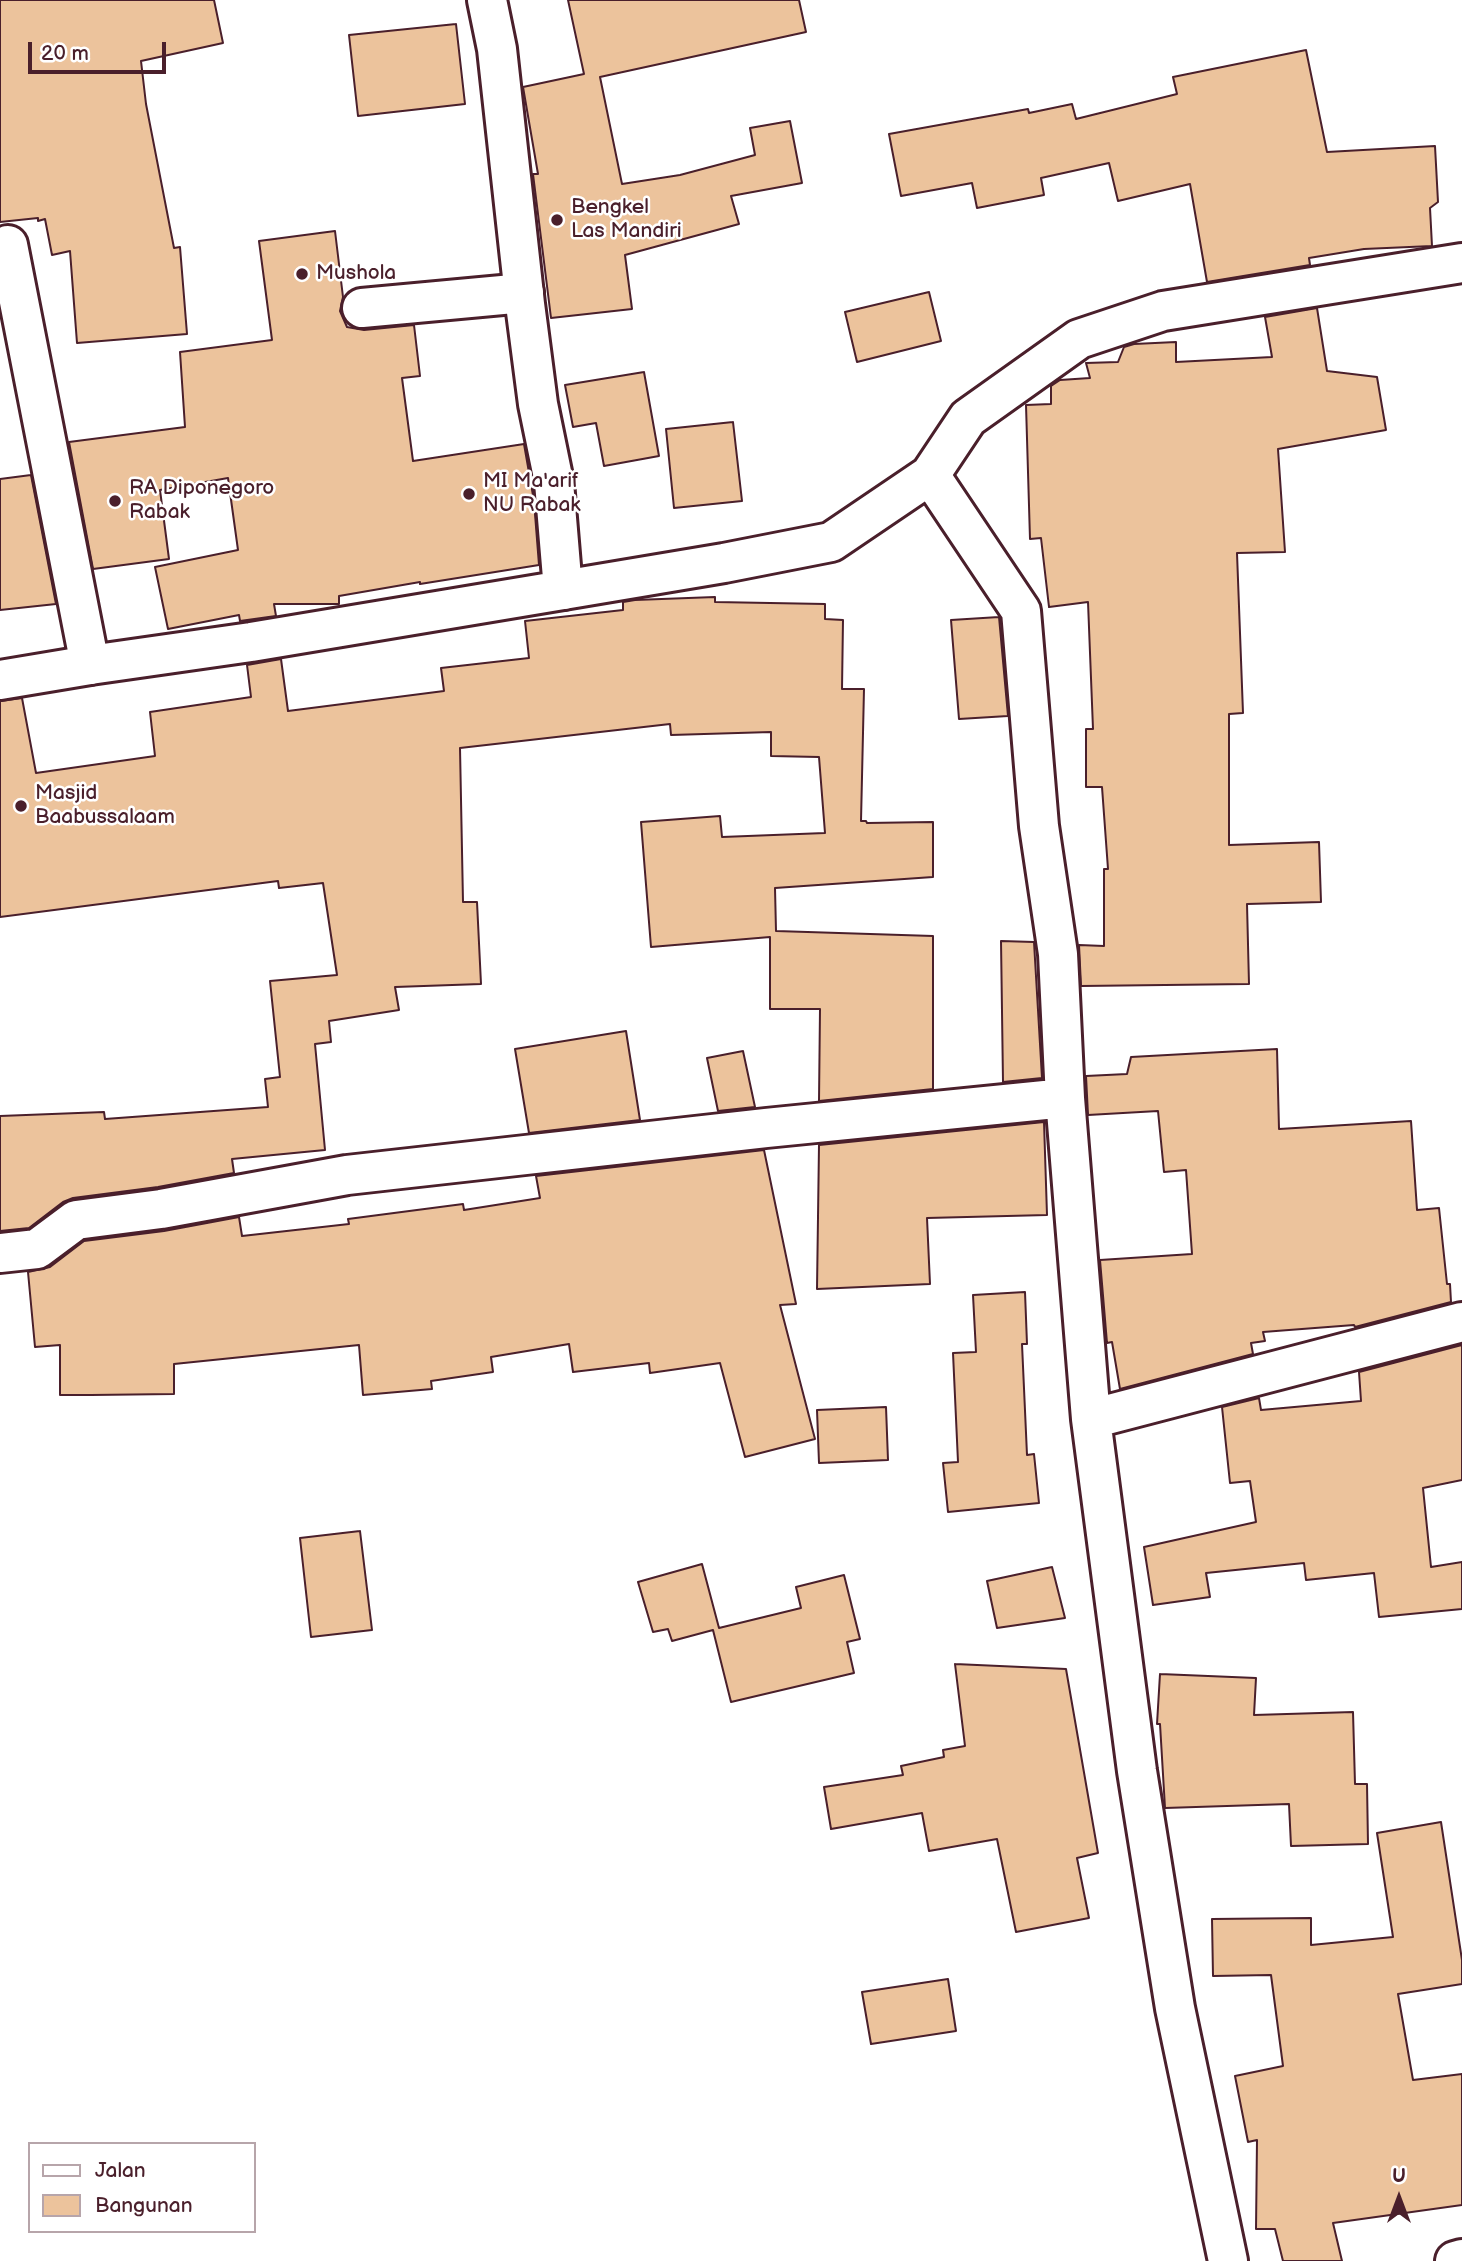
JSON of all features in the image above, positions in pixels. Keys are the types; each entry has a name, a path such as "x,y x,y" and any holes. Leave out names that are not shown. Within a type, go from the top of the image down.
{"street":[{"path":"487,0 500,74 538,404 554,482 563,590"},
{"path":"8,245 90,665"},
{"path":"0,680 251,642 724,563 831,542 930,475 968,418 1079,339 1163,311 1462,263"},
{"path":"362,308 524,293"},
{"path":"930,475 1021,611 1039,825 1058,954 1065,1098 1091,1419 1137,1770 1175,2008 1228,2261"},
{"path":"0,1253 37,1249 76,1220 162,1209 347,1175 1065,1098"},
{"path":"1091,1419 1462,1322"},
{"path":"1455,2261 1462,2259"}],"building":[{"path":"0,0 214,0 223,43 141,61 146,104 174,248 180,247 187,334 77,343 70,251 52,255 45,219 0,222"},
{"path":"568,0 799,0 806,32 600,77 622,184 680,175 755,155 750,128 790,121 802,183 731,196 739,224 625,255 632,309 551,318 533,174 538,174 523,87 584,74"},
{"path":"456,24 465,104 358,116 349,35"},
{"path":"1306,50 1327,152 1435,146 1438,202 1430,208 1432,246 1364,249 1309,258 1310,265 1207,282 1190,184 1118,201 1109,163 1041,178 1044,195 977,208 972,183 901,196 889,134 1028,109 1029,113 1072,104 1076,119 1177,94 1173,77"},
{"path":"335,231 343,297 340,311 347,327 364,330 414,325 420,376 402,378 413,461 524,444 534,501 539,565 339,596 339,604 274,604 276,616 240,621 239,615 168,629 155,567 238,550 228,478 160,490 169,559 93,569 69,442 185,427 180,352 272,340 259,241"},
{"path":"929,292 941,341 857,362 845,312"},
{"path":"1317,308 1327,371 1377,377 1386,430 1278,449 1285,552 1237,553 1243,713 1229,714 1229,845 1319,842 1321,902 1247,904 1249,984 1081,986 1079,945 1104,946 1104,869 1108,869 1102,787 1086,787 1086,729 1093,729 1088,602 1049,607 1041,538 1030,539 1026,405 1051,404 1051,386 1060,380 1090,378 1086,363 1118,362 1124,347 1134,344 1176,342 1176,362 1272,357 1265,317"},
{"path":"644,372 659,456 604,466 596,423 573,427 565,385"},
{"path":"733,422 742,501 674,508 666,429"},
{"path":"31,475 56,604 0,610 0,479"},
{"path":"715,597 715,602 825,604 825,619 843,620 842,689 864,689 861,821 933,822 933,877 775,888 776,931 933,936 933,1089 819,1101 820,1009 770,1009 770,937 651,947 641,822 720,816 722,837 825,833 819,757 771,756 771,732 671,735 670,724 460,748 463,902 477,902 481,984 395,987 399,1010 329,1021 331,1042 315,1044 325,1150 232,1159 234,1173 158,1187 73,1198 63,1202 29,1228 0,1231 0,1116 104,1112 105,1119 268,1107 265,1079 280,1077 270,981 337,975 323,883 279,888 278,881 0,917 0,701 22,698 36,773 155,756 150,712 251,697 247,665 281,659 288,711 444,691 441,668 529,658 525,621 623,610 623,602 635,600"},
{"path":"999,617 1008,716 959,719 951,620"},
{"path":"1001,941 1034,942 1042,1078 1003,1082"},
{"path":"626,1031 640,1120 529,1133 515,1049"},
{"path":"1277,1049 1279,1129 1411,1121 1417,1210 1439,1208 1451,1302 1355,1327 1263,1332 1265,1341 1251,1343 1253,1354 1120,1389 1112,1342 1107,1343 1100,1260 1192,1254 1186,1170 1164,1172 1158,1111 1088,1115 1086,1076 1127,1074 1131,1057"},
{"path":"743,1051 755,1107 718,1111 707,1058"},
{"path":"1044,1122 1047,1215 927,1218 930,1284 817,1289 819,1145"},
{"path":"764,1150 796,1304 780,1305 815,1439 745,1457 720,1363 650,1373 649,1363 573,1372 569,1344 491,1357 493,1372 431,1381 432,1389 363,1395 359,1345 174,1364 174,1394 91,1395 60,1395 60,1345 35,1347 28,1272 50,1267 84,1241 164,1231 239,1217 242,1236 349,1224 348,1219 463,1204 464,1210 540,1198 536,1176"},
{"path":"1025,1292 1027,1344 1022,1344 1027,1455 1034,1454 1039,1503 948,1512 943,1463 958,1462 953,1353 976,1352 973,1295"},
{"path":"1462,1345 1462,1480 1423,1488 1431,1567 1462,1562 1462,1609 1379,1617 1374,1573 1306,1580 1304,1563 1206,1573 1210,1597 1153,1605 1144,1547 1256,1522 1250,1481 1230,1483 1222,1407 1259,1398 1261,1410 1361,1401 1359,1372"},
{"path":"886,1407 888,1460 819,1463 817,1410"},
{"path":"360,1531 372,1630 311,1637 300,1538"},
{"path":"702,1564 719,1628 801,1608 796,1587 844,1575 860,1639 847,1642 854,1673 731,1702 713,1630 672,1641 668,1629 653,1632 638,1582"},
{"path":"1052,1567 1065,1618 997,1628 987,1581"},
{"path":"955,1664 1066,1669 1098,1853 1077,1858 1089,1918 1016,1932 997,1839 929,1851 922,1813 831,1829 824,1787 903,1775 901,1766 944,1757 943,1750 965,1746"},
{"path":"1160,1674 1256,1678 1254,1715 1353,1712 1355,1784 1367,1784 1368,1844 1291,1846 1289,1804 1165,1808 1160,1724 1157,1724"},
{"path":"1441,1822 1462,1960 1462,1984 1398,1994 1413,2080 1462,2074 1462,2205 1333,2223 1342,2261 1283,2261 1275,2229 1256,2229 1257,2140 1248,2142 1235,2076 1283,2066 1271,1975 1213,1976 1212,1919 1311,1918 1311,1945 1393,1937 1377,1833"},
{"path":"948,1979 956,2031 871,2044 862,1992"}],"place":[{"name":"Bengkel Las Mandiri","path":"557,220"},
{"name":"Mushola","path":"302,274"},
{"name":"MI Ma'arif NU Rabak","path":"469,494"},
{"name":"RA Diponegoro Rabak","path":"115,501"},
{"name":"Masjid Baabussalaam","path":"21,806"}]}
